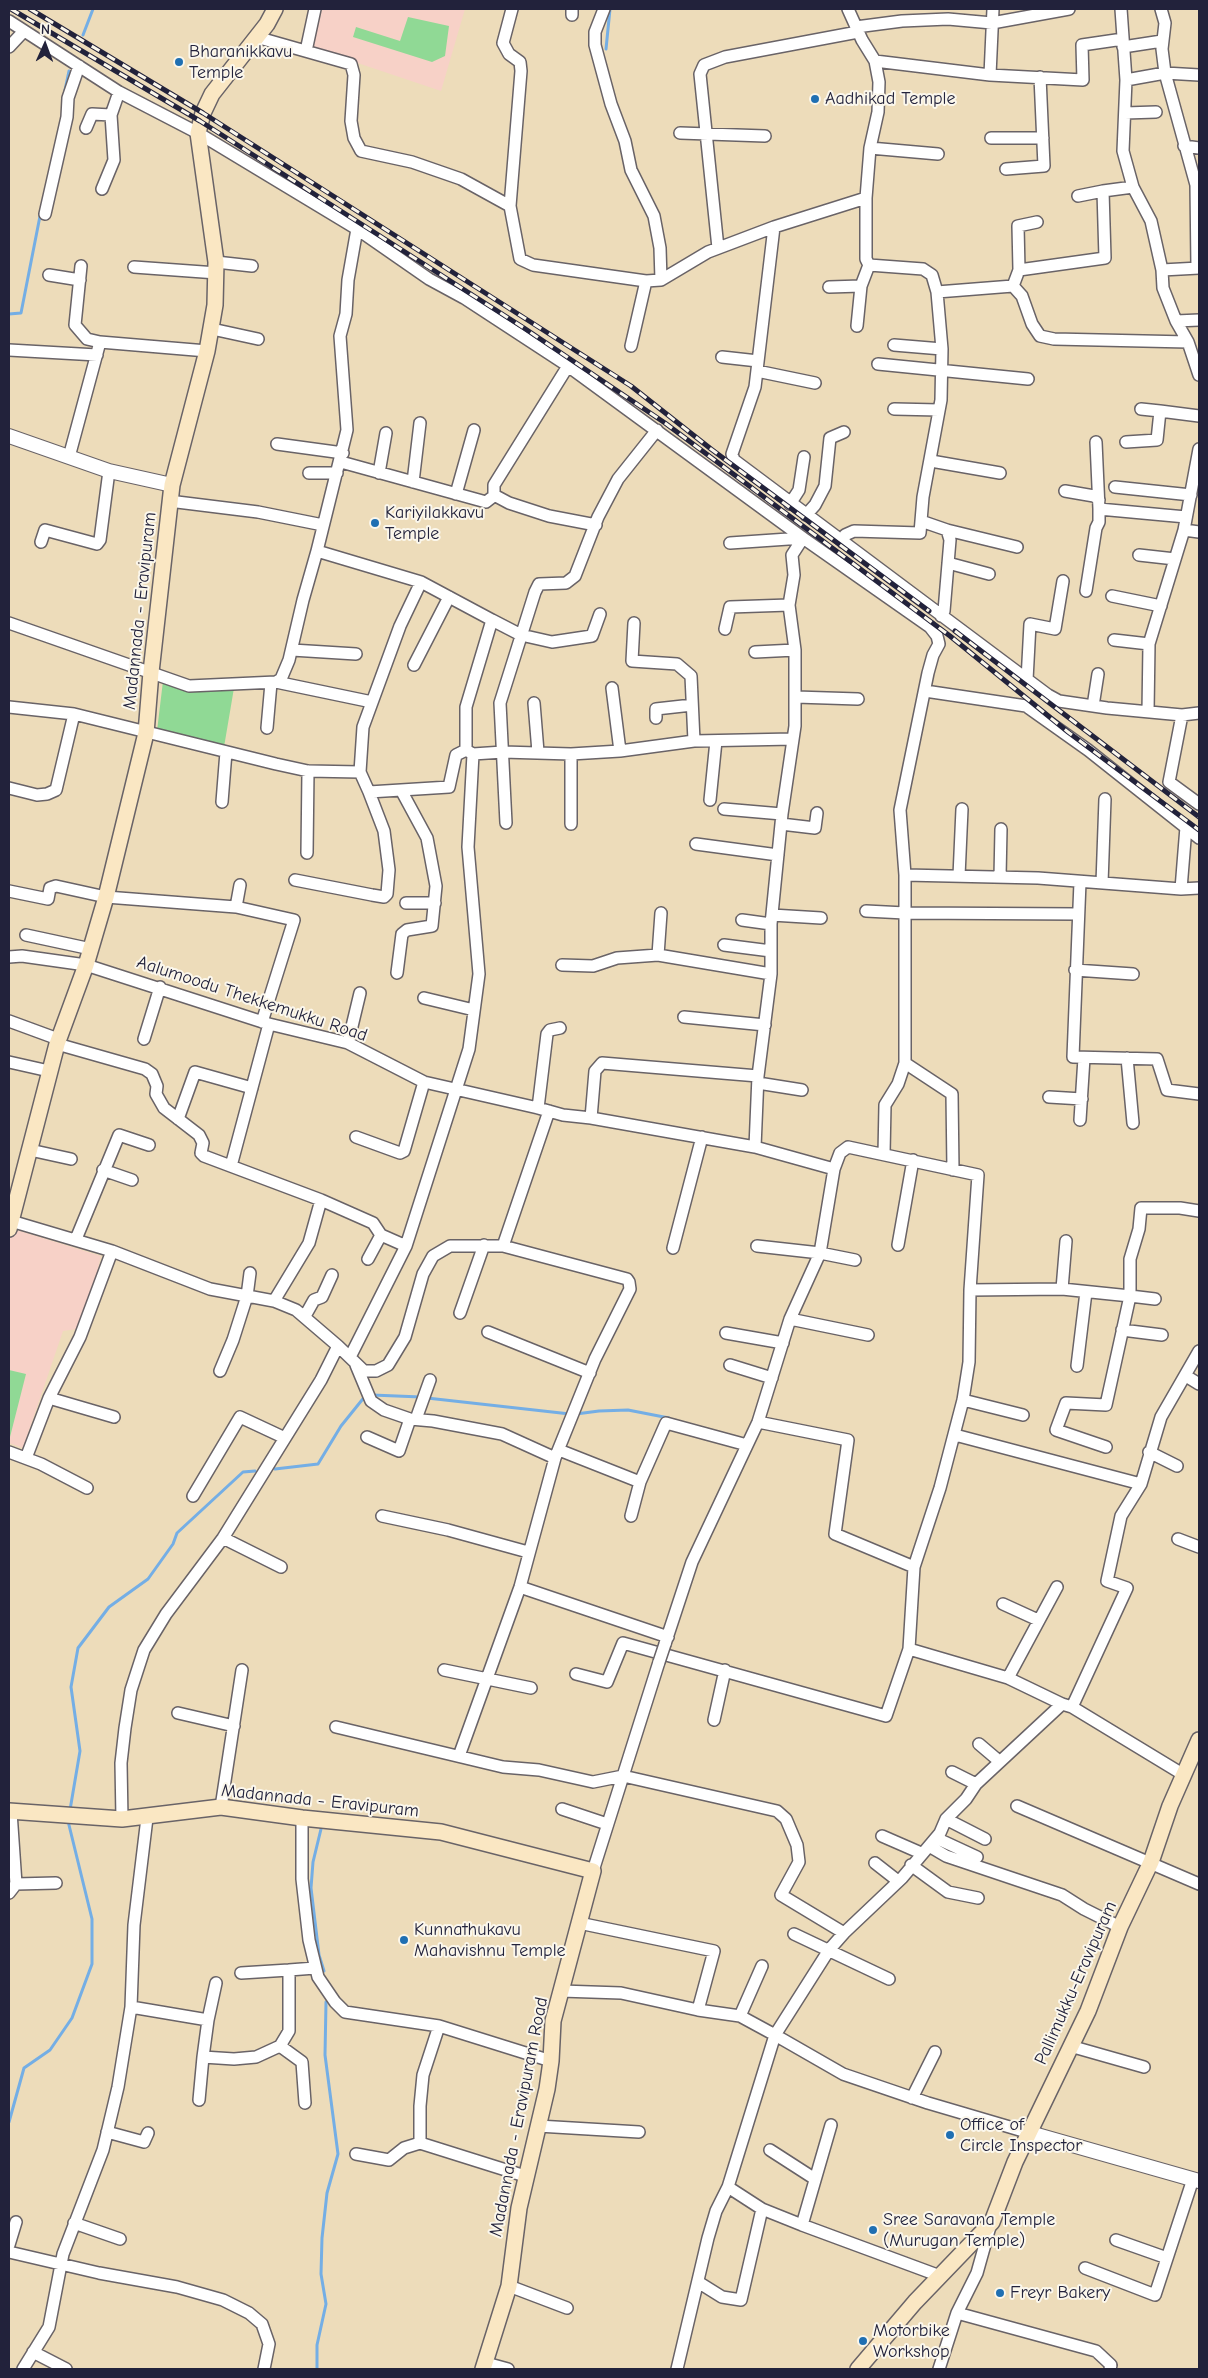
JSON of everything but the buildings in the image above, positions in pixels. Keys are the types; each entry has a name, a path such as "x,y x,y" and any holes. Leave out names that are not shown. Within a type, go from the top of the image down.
{"main road":[{"name":"Madannada - Eravipuram","path":"10,1225 57,1042 86,965 106,897 146,733 172,485 212,329 216,268 198,133 203,113 212,94 267,24 275,9"},
{"name":"Pallimukku-Eravipuram","path":"858,2369 940,2276 992,2222 1015,2162 1030,2133 1045,2095 1088,2011 1120,1927 1151,1862 1170,1806 1199,1740"},
{"name":"Madannada - Eravipuram","path":"10,1812 92,1816 122,1820 221,1807 302,1818 441,1832 593,1871"},
{"name":"Madannada - Eravipuram Road","path":"485,2366 509,2286 525,2176 538,2126 551,2060 554,2021 593,1871"}],"street":[{"path":"306,51 315,9"},
{"path":"512,9 503,43 508,54 520,62 510,206 520,259 532,265 646,281 661,280 718,248 866,198"},
{"path":"604,9 595,32 595,45 611,104 626,141 631,170 654,216 660,248 661,280"},
{"path":"848,9 857,30 875,61 879,82 878,112 870,148 866,198 866,259 869,265 861,286 857,326"},
{"path":"990,75 993,9"},
{"path":"718,248 700,74 704,65 725,57 902,21 948,19 992,24 1069,9"},
{"path":"1121,9 1126,80 1123,151 1133,187 1151,221 1164,288 1176,321 1188,342 1199,375"},
{"path":"1161,9 1165,23 1162,41 1165,73 1184,146 1198,186 1198,268 1162,270"},
{"path":"9,21 119,92 198,133 357,229 429,279 464,298 568,366 658,430 803,538 930,626 937,636 939,644 933,654 900,810 905,875 905,1063 898,1084 885,1105 884,1154"},
{"path":"9,48 24,31"},
{"path":"256,37 351,64 354,75 351,121 354,138 362,151 412,162 461,180 510,206"},
{"path":"875,61 990,75 1083,80 1082,45 1162,41"},
{"path":"45,214 67,116 68,98 78,66"},
{"path":"1126,80 1165,73 1199,75"},
{"path":"1006,169 1044,166 1040,77"},
{"path":"102,189 114,160 111,115 119,92"},
{"path":"1125,113 1156,112"},
{"path":"86,128 92,114 111,115"},
{"path":"680,133 765,136"},
{"path":"991,138 1043,138"},
{"path":"1184,146 1199,148"},
{"path":"870,148 938,154"},
{"path":"1078,196 1133,187"},
{"path":"1019,270 1105,258 1103,191"},
{"path":"1013,286 1019,270 1018,226 1037,222"},
{"path":"774,228 755,387 732,454 734,460 790,504 1027,680 1059,700 1148,712 1199,713"},
{"path":"267,728 274,683 286,669 292,650 347,430 340,336 346,314 348,280 357,229"},
{"path":"843,542 845,535 854,531 920,533 940,410 942,349 937,292 932,275 923,269 869,265"},
{"path":"81,266 75,326 87,339 100,342 207,351"},
{"path":"134,267 216,268 252,266"},
{"path":"49,275 80,280"},
{"path":"631,346 646,281"},
{"path":"829,287 861,286"},
{"path":"937,292 1013,286"},
{"path":"1013,286 1022,296 1032,324 1040,336 1054,339 1188,342"},
{"path":"1176,321 1199,320"},
{"path":"212,329 258,339"},
{"path":"69,457 100,342"},
{"path":"894,345 942,349"},
{"path":"9,350 97,355"},
{"path":"722,357 815,383"},
{"path":"878,364 1028,379"},
{"path":"495,496 494,485 568,366"},
{"path":"894,409 940,410"},
{"path":"1140,409 1199,416"},
{"path":"1126,442 1157,440 1160,411"},
{"path":"413,482 420,423"},
{"path":"456,494 474,430"},
{"path":"506,822 500,703 539,584 566,583 575,576 618,479 658,430"},
{"path":"806,515 815,505 826,486 830,438 844,432"},
{"path":"379,473 386,434"},
{"path":"9,436 109,471 172,485"},
{"path":"1086,592 1096,528 1099,522 1096,442"},
{"path":"277,444 486,502 495,496"},
{"path":"1148,712 1149,644 1184,530 1199,448"},
{"path":"790,504 799,490 804,457"},
{"path":"931,461 1000,473"},
{"path":"309,473 340,463"},
{"path":"41,542 45,530 96,544 100,540 109,471"},
{"path":"1115,487 1190,495"},
{"path":"1065,491 1094,496 1099,504 1186,517"},
{"path":"495,496 549,516 596,525"},
{"path":"170,501 258,512 323,525"},
{"path":"921,522 1017,547"},
{"path":"941,616 944,611 950,540 947,530"},
{"path":"1184,530 1199,532"},
{"path":"730,543 803,538"},
{"path":"755,1147 758,1080 771,974 772,919 781,819 793,739 796,697 795,650 789,605 794,575 792,555 803,538"},
{"path":"317,551 422,582 521,635 552,642 585,639 592,636 600,614"},
{"path":"1139,555 1175,559"},
{"path":"948,563 989,574"},
{"path":"1027,680 1030,624 1055,629 1064,581"},
{"path":"295,880 384,897 387,894 389,870 384,832 370,792 360,772 363,727 400,626 422,582"},
{"path":"1112,596 1161,606"},
{"path":"414,665 449,597"},
{"path":"725,629 730,607 789,605"},
{"path":"352,1361 406,1246 469,1048 479,974 468,848 470,752 466,707 492,620"},
{"path":"9,623 189,686 274,683 372,702"},
{"path":"634,623 632,661 677,664 691,676 694,741"},
{"path":"1114,640 1149,644"},
{"path":"292,650 356,654"},
{"path":"755,652 795,650"},
{"path":"1093,706 1098,674"},
{"path":"612,688 620,751"},
{"path":"925,691 1026,706 1088,750 1199,838"},
{"path":"796,697 858,699"},
{"path":"534,703 538,752"},
{"path":"656,718 656,709 692,705"},
{"path":"9,707 74,714 308,771 360,772"},
{"path":"9,788 37,795 47,794 56,790 74,714"},
{"path":"1182,714 1169,782 1199,804"},
{"path":"370,792 449,787 456,755 470,752 571,754 620,751 694,741 793,739"},
{"path":"710,800 716,741"},
{"path":"222,802 226,752"},
{"path":"571,754 571,824"},
{"path":"307,853 308,771"},
{"path":"397,973 402,934 406,930 432,926 436,886 428,838 401,790"},
{"path":"1102,883 1105,799"},
{"path":"959,876 962,809"},
{"path":"724,810 781,819 815,828 817,813"},
{"path":"1181,889 1186,827"},
{"path":"1000,877 1001,829"},
{"path":"696,844 778,855"},
{"path":"905,875 1000,877 1181,889 1199,888"},
{"path":"1080,882 1073,1058 1157,1059 1167,1090 1199,1094"},
{"path":"236,907 240,885"},
{"path":"9,891 48,898 50,888 56,886 106,897 236,907 294,920 266,1023 252,1088 231,1166"},
{"path":"406,903 435,903"},
{"path":"866,911 1078,914"},
{"path":"658,955 661,912"},
{"path":"742,920 821,918"},
{"path":"26,935 91,949"},
{"path":"724,945 771,951"},
{"path":"562,965 594,966 617,958 658,955 771,974"},
{"name":"Aalumoodu Thekkemukku Road","path":"9,957 22,956 86,965 160,987 266,1023 348,1043 424,1082 544,1109 563,1116 592,1118 755,1147 834,1168"},
{"path":"1075,970 1133,974"},
{"path":"144,1039 160,987"},
{"path":"348,1043 360,993"},
{"path":"424,998 474,1010"},
{"path":"684,1016 765,1025"},
{"path":"9,1021 57,1042 145,1069 152,1074 157,1086 156,1094 164,1108 199,1135 203,1143 201,1153 204,1156 321,1200 373,1224 381,1235 406,1246"},
{"path":"503,1246 544,1109 547,1034 550,1030 560,1028"},
{"path":"1080,1120 1084,1058"},
{"path":"1127,1058 1133,1123"},
{"path":"9,1062 49,1071"},
{"path":"592,1118 595,1071 602,1062 758,1080 802,1090"},
{"path":"905,1063 952,1094 954,1170"},
{"path":"178,1119 196,1072 252,1088"},
{"path":"356,1137 400,1153 404,1151 424,1082"},
{"path":"1049,1097 1082,1099"},
{"path":"76,1239 119,1134 149,1145"},
{"path":"673,1248 702,1137"},
{"path":"576,1674 607,1682 623,1643 725,1670 886,1716 909,1648 914,1566 940,1488 963,1400 969,1362 970,1290 978,1175 848,1147 840,1153 834,1168 820,1253 790,1319 758,1422 692,1562 666,1641 659,1662 607,1824 593,1871"},
{"path":"30,1150 71,1159"},
{"path":"898,1245 913,1160"},
{"path":"103,1170 132,1180"},
{"path":"274,1302 309,1243 321,1200"},
{"path":"1106,1448 1056,1430 1066,1403 1106,1406 1130,1296 1130,1259 1139,1229 1141,1208 1180,1208 1199,1211"},
{"path":"10,1225 76,1239 210,1289 274,1302 305,1316 352,1361 370,1372 388,1365 406,1337 423,1274 433,1256 450,1246 503,1246 627,1279 630,1288 590,1373 557,1454 528,1552 520,1587 485,1679 459,1756"},
{"path":"368,1259 381,1235"},
{"path":"1062,1289 1066,1241"},
{"path":"460,1313 484,1245"},
{"path":"757,1246 820,1253 854,1260"},
{"path":"26,1458 48,1398 80,1337 112,1251"},
{"path":"220,1371 234,1340 247,1296 250,1273"},
{"path":"305,1316 314,1300 322,1297 332,1275"},
{"path":"970,1290 1062,1289 1155,1299"},
{"path":"1078,1366 1086,1292"},
{"path":"790,1319 868,1335"},
{"path":"1122,1330 1162,1335"},
{"path":"488,1332 590,1373"},
{"path":"726,1333 783,1342"},
{"path":"122,1820 121,1763 125,1728 131,1690 144,1650 155,1629 223,1538 321,1380 338,1346"},
{"path":"677,2369 716,2211 728,2187 775,2035 829,1950 844,1933 898,1881 928,1846 946,1819 966,1799 976,1784 999,1761 1067,1705 1127,1588 1108,1581 1121,1516 1141,1484 1161,1417 1199,1351"},
{"path":"352,1361 371,1401 384,1410 413,1419 502,1434 640,1482"},
{"path":"730,1365 772,1378"},
{"path":"1186,1376 1199,1384"},
{"path":"367,1437 399,1451 430,1380"},
{"path":"48,1398 114,1417"},
{"path":"963,1400 1024,1415"},
{"path":"193,1496 240,1417 285,1438"},
{"path":"758,1422 848,1440 835,1534 914,1566"},
{"path":"632,1516 640,1482 666,1423 746,1445"},
{"path":"954,1435 1141,1484"},
{"path":"9,1452 26,1458 87,1488"},
{"path":"1149,1452 1177,1466"},
{"path":"382,1516 448,1530 528,1552"},
{"path":"223,1538 281,1567"},
{"path":"1178,1539 1199,1547"},
{"path":"520,1587 666,1641"},
{"path":"1008,1678 1057,1587"},
{"path":"1003,1604 1038,1620"},
{"path":"909,1648 1008,1678 1067,1705 1184,1775"},
{"path":"221,1807 242,1670"},
{"path":"444,1670 531,1688"},
{"path":"714,1720 725,1670"},
{"path":"178,1713 234,1726"},
{"path":"336,1727 503,1767 539,1770 592,1782 623,1776 777,1811 786,1819 797,1845 799,1862 781,1895 844,1933"},
{"path":"979,1744 999,1761"},
{"path":"952,1772 976,1784"},
{"path":"1017,1806 1199,1884"},
{"path":"562,1808 607,1824"},
{"path":"10,1812 12,1889 56,1883"},
{"path":"23,2369 49,2327 60,2263 103,2150 125,2051 131,2007 134,1925 147,1818"},
{"path":"302,1818 302,1879 305,1919 315,1968 323,1986 345,2012 439,2026 551,2060"},
{"path":"946,1819 985,1839"},
{"path":"882,1836 977,1857"},
{"path":"928,1846 946,1856 1062,1895 1084,1909 1120,1927"},
{"path":"875,1863 898,1881"},
{"path":"911,1865 948,1892 978,1898"},
{"path":"579,1922 714,1951 698,2010"},
{"path":"794,1934 889,1979"},
{"path":"740,2016 762,1966"},
{"path":"241,1973 315,1968"},
{"path":"203,2057 256,2057 280,2046 290,2032 289,1970"},
{"path":"199,2100 208,2020 216,1983"},
{"path":"561,1991 621,1993 698,2010 740,2016 844,2074 912,2098 1196,2180 1155,2295 1085,2268"},
{"path":"131,2007 208,2020"},
{"path":"420,2143 420,2106 423,2075 439,2026"},
{"path":"280,2046 302,2062 305,2103"},
{"path":"1070,2046 1144,2067"},
{"path":"912,2098 935,2052"},
{"path":"538,2126 639,2132"},
{"path":"802,2225 831,2126"},
{"path":"107,2132 144,2142 148,2133"},
{"path":"356,2154 389,2160 404,2148 420,2143 525,2176"},
{"path":"770,2150 815,2179"},
{"path":"728,2187 762,2209 940,2276"},
{"path":"698,2282 722,2297 741,2300 762,2209"},
{"path":"9,2245 16,2222"},
{"path":"939,2369 957,2313 977,2272 992,2222"},
{"path":"74,2223 120,2240"},
{"path":"1116,2240 1167,2258"},
{"path":"9,2252 83,2270 213,2296 241,2309 262,2324 269,2344 264,2369"},
{"path":"509,2286 568,2308"},
{"path":"957,2313 1096,2351 1111,2365 1110,2369"},
{"path":"33,2352 66,2369"},
{"path":"485,2366 508,2369"}],"shaded area":[{"path":"322,9 465,9 441,91 313,48"},
{"path":"10,1228 101,1256 84,1328 63,1331 23,1448 9,1443"}],"green space":[{"path":"408,17 449,26 445,56 432,62 353,37 356,27 400,41"},
{"path":"163,681 234,688 224,747 157,731"},
{"path":"9,1370 26,1374 10,1437 9,1436"}],"waterway":[{"path":"83,35 93,9"},
{"path":"606,49 610,9"},
{"path":"65,90 69,71"},
{"path":"9,314 21,313 41,211"},
{"path":"275,1469 318,1464 341,1426 366,1395"},
{"path":"372,1395 421,1397"},
{"path":"427,1398 570,1414"},
{"path":"576,1414 628,1410 669,1418"},
{"path":"70,1810 80,1751 71,1687 78,1648 109,1607 148,1579 173,1544 177,1533 243,1472 255,1471"},
{"path":"9,2122 24,2068 50,2050 72,2018 92,1964 92,1919 68,1821"},
{"path":"321,1829 313,1862 311,1888 319,1955 324,1971"},
{"path":"317,2369 317,2345 326,2304 321,2274 322,2238 327,2193 338,2154 325,2055 326,2002"}],"railway":[{"path":"11,9 200,121 524,328 665,423 950,636 1068,732 1199,830"},
{"path":"30,9 203,113 631,386 711,449 929,611"},
{"path":"955,631 1199,817"}],"place":[{"name":"Bharanikkavu Temple","path":"179,62"},
{"name":"Aadhikad Temple","path":"815,99"},
{"name":"Kariyilakkavu Temple","path":"375,523"},
{"name":"Kunnathukavu Mahavishnu Temple","path":"404,1940"},
{"name":"Office of Circle Inspector","path":"950,2135"},
{"name":"Sree Saravana Temple (Murugan Temple)","path":"873,2230"},
{"name":"Freyr Bakery","path":"1000,2293"},
{"name":"Motorbike Workshop","path":"863,2341"}]}
